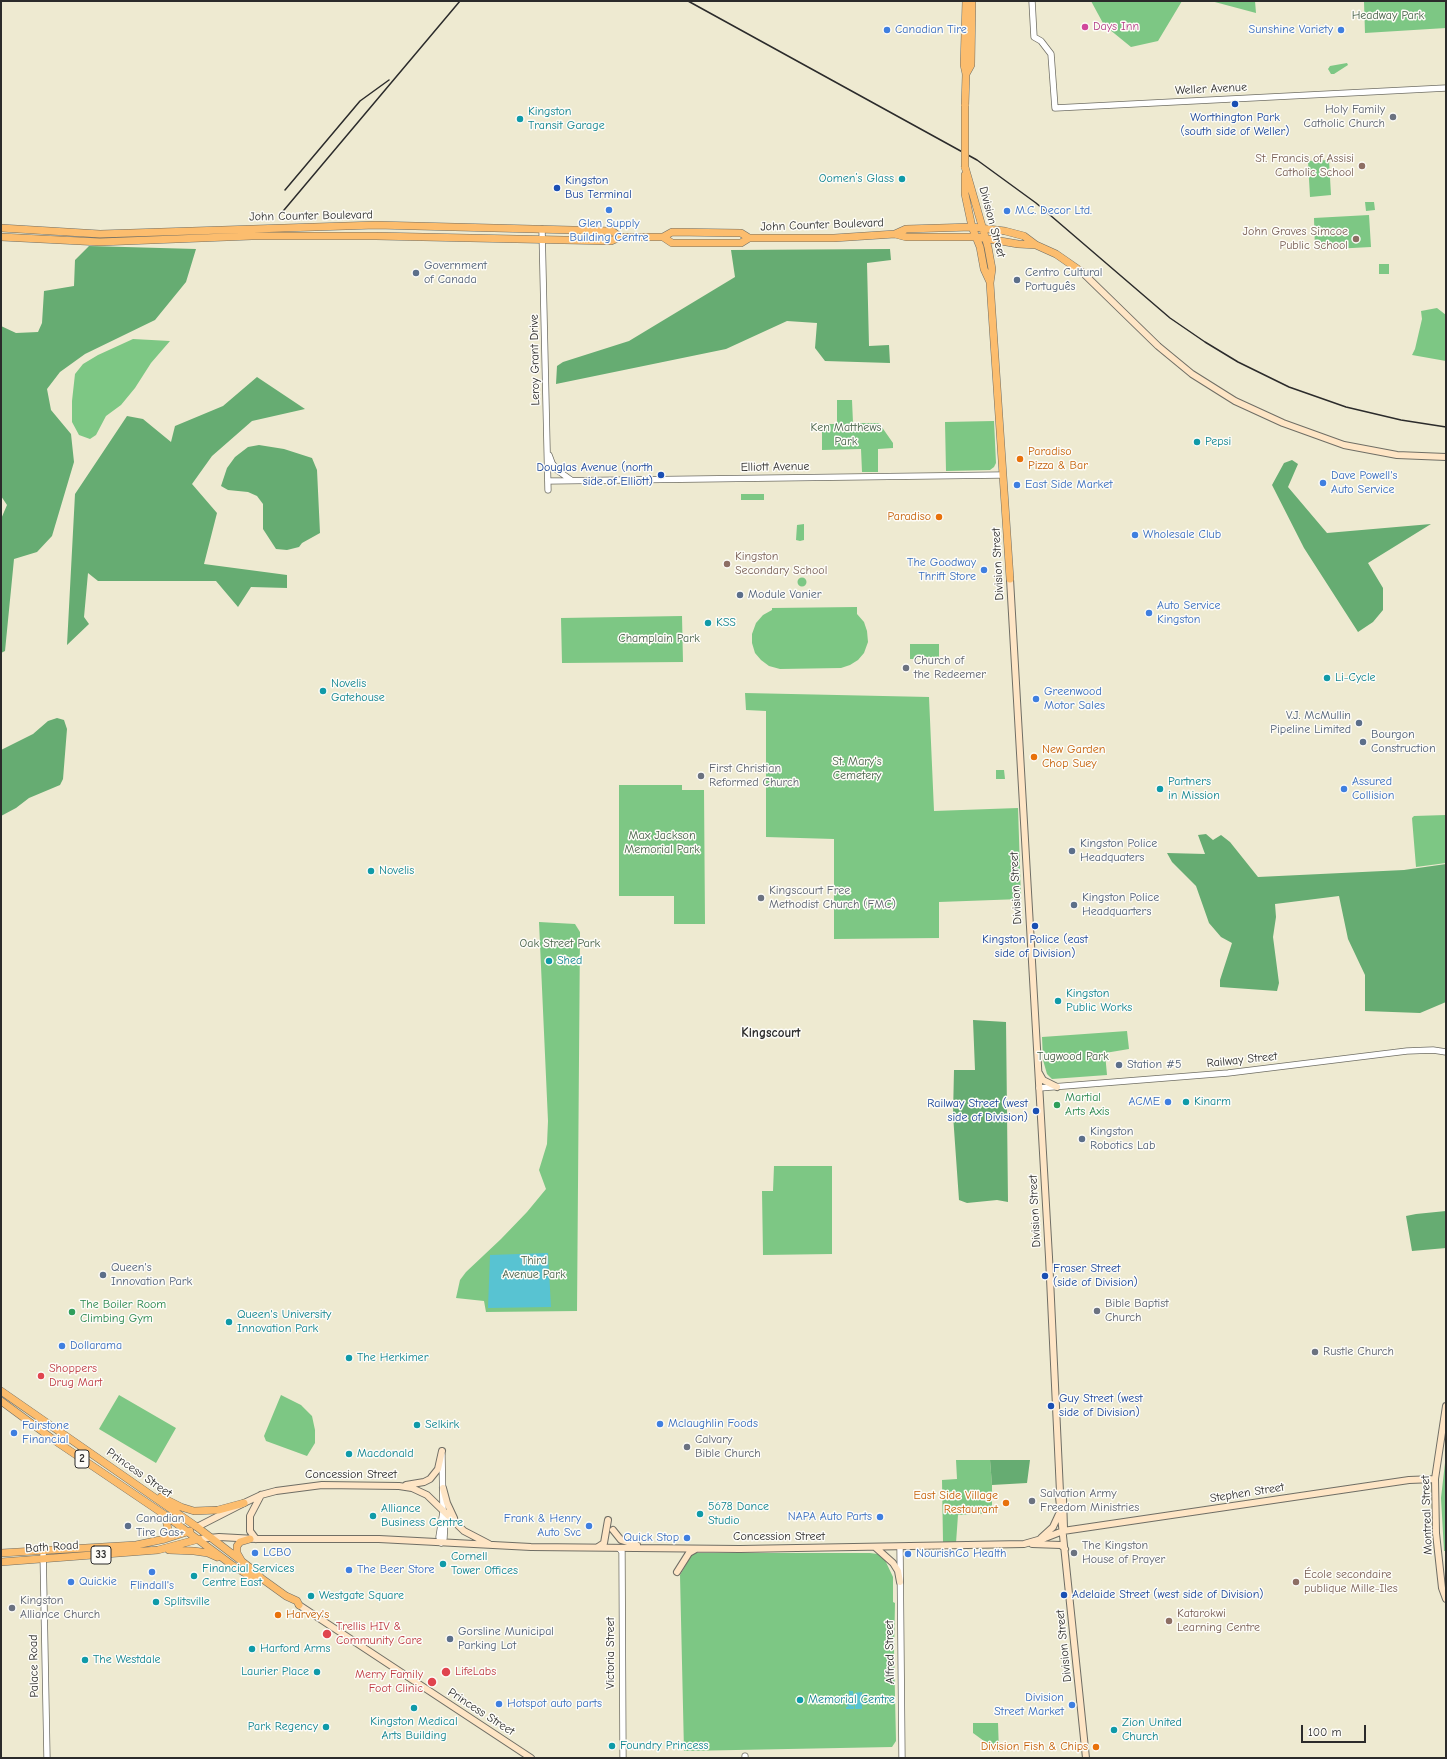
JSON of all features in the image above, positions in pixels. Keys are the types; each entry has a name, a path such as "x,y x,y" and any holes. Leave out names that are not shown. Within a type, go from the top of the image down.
{"main road":[{"name":"Division Street","path":"966,1 964,65 966,74 965,194 972,227 977,238 984,269 990,283"},
{"name":"Division Street","path":"966,74 970,66 972,1"},
{"name":"Division Street","path":"965,167 986,239 992,269 990,283 1010,579 1039,1088 1060,1513 1086,1758"},
{"name":"John Counter Boulevard","path":"1,228 100,234 376,225 612,231 620,237"},
{"path":"895,234 906,229 972,227 1024,236 1036,245 1056,254 1082,272 1158,346 1192,374 1235,401 1283,423 1344,445 1397,455 1446,457"},
{"name":"John Counter Boulevard","path":"1,237 100,242 252,236 376,236 611,240 620,237 663,237 672,232 741,233 749,238"},
{"path":"895,234 906,237 977,238 1036,245"},
{"name":"John Counter Boulevard","path":"663,237 672,243 741,243 749,238 834,238 895,234"},
{"path":"1038,1072 1043,1080 1057,1087"},
{"name":"Princess Street","path":"1,1391 197,1527 286,1596 288,1600 299,1605 531,1758"},
{"name":"Princess Street","path":"1,1401 54,1440 165,1515 232,1564 254,1578 261,1578"},
{"name":"Montreal Street","path":"1446,1406 1435,1479 1436,1533 1442,1588 1446,1599"},
{"path":"399,1486 420,1483 430,1479 438,1469 442,1451"},
{"name":"Stephen Street","path":"1063,1531 1409,1480 1435,1479"},
{"path":"137,1485 181,1507 194,1511 218,1510 244,1503"},
{"name":"Concession Street","path":"197,1527 261,1495 299,1487 322,1485 399,1486 421,1491 432,1498 467,1533 492,1546"},
{"path":"443,1488 449,1509 459,1526"},
{"name":"Division Street","path":"1060,1492 1063,1498 1065,1526 1063,1531"},
{"path":"241,1560 237,1546 240,1542 253,1539 250,1531 250,1516 261,1495"},
{"path":"1038,1540 1053,1526 1060,1513"},
{"path":"165,1515 168,1529 165,1539"},
{"path":"596,1547 604,1543 608,1520"},
{"name":"Bath Road","path":"1,1553 136,1545 165,1539 188,1532 197,1527"},
{"path":"613,1530 621,1540 644,1547"},
{"name":"Concession Street","path":"199,1539 379,1539 492,1546 619,1548 900,1547 1024,1544 1063,1531"},
{"name":"Bath Road","path":"1,1562 158,1550 199,1539"},
{"path":"1024,1544 1061,1545 1065,1549"},
{"path":"875,1547 893,1563 898,1571 900,1582"},
{"path":"677,1572 689,1553 700,1548"},
{"path":"158,1550 185,1550 208,1553 232,1564"}],"street":[{"name":"Weller Avenue","path":"1032,1 1034,37 1041,41 1051,54 1055,108 1446,88"},
{"name":"Leroy Grant Drive","path":"542,229 548,490"},
{"path":"547,448 554,467 566,478 573,481"},
{"name":"Elliott Avenue","path":"548,481 1002,475"},
{"name":"Railway Street","path":"1039,1088 1228,1073 1407,1051 1433,1050 1446,1052"},
{"path":"441,1543 439,1537 443,1510 442,1451"},
{"name":"Alfred Street","path":"900,1547 902,1758"},
{"name":"Victoria Street","path":"619,1548 622,1552 623,1758"},
{"name":"Palace Road","path":"43,1550 47,1758"}],"green space":[{"path":"1091,1 1182,1 1158,41 1131,47 1104,25"},
{"path":"1211,1 1255,1 1256,13"},
{"name":"Headway Park","path":"1446,1 1446,28 1365,33 1364,2"},
{"path":"1347,63 1348,65 1334,74 1331,74 1328,69 1330,66"},
{"path":"1329,160 1331,195 1310,197 1308,161"},
{"path":"1365,202 1374,202 1375,210 1366,211"},
{"path":"1369,215 1371,247 1315,250 1314,218"},
{"path":"89,246 196,249 186,282 155,320 85,354 60,372 47,389 51,410 71,434 74,462 52,536 37,552 14,559 5,651 1,653 1,519 7,505 1,496 1,326 16,333 38,332 42,323 44,291 74,286 75,260"},
{"path":"890,249 891,260 867,263 869,346 889,345 890,363 825,361 815,348 817,323 787,321 726,349 556,384 557,366 563,362 629,341 735,277 731,250"},
{"path":"1379,264 1389,264 1389,274 1379,274"},
{"path":"1437,308 1446,315 1446,361 1412,355 1415,349 1422,319 1421,311"},
{"path":"133,339 170,341 151,363 135,388 121,405 106,416 96,435 90,439 79,435 72,422 72,401 75,374 83,364 98,355"},
{"path":"257,377 305,409 252,421 212,456 192,484 217,513 204,564 287,575 287,588 251,587 238,607 216,581 98,581 88,573 84,617 89,624 67,645 75,494 127,416 143,419 171,442 175,426 223,406"},
{"name":"Ken Matthews Park","path":"837,400 852,400 853,423 879,423 893,443 893,448 878,449 878,472 862,472 861,449 822,450 822,424 837,424"},
{"path":"994,421 996,463 994,467 990,470 946,471 945,422"},
{"path":"259,445 284,449 312,458 317,470 320,533 302,543 299,547 287,550 276,549 263,529 263,504 257,496 248,492 228,490 221,486 227,468 235,457 248,447"},
{"path":"1292,460 1298,464 1288,487 1327,533 1431,524 1368,563 1383,588 1383,610 1373,622 1358,632 1304,548 1272,485 1284,463"},
{"path":"741,494 764,494 764,500 741,500"},
{"path":"804,524 804,540 796,540 797,525"},
{"path":"802,577 807,582 802,587 797,582"},
{"path":"857,607 857,614 864,622 867,631 868,642 864,653 858,660 850,665 841,668 780,669 769,666 755,653 752,643 752,634 756,623 763,615 772,610 772,608"},
{"name":"Champlain Park","path":"682,616 683,662 562,663 561,618"},
{"path":"910,644 939,644 939,657 918,657 918,659 910,659"},
{"name":"St. Mary's Cemetery","path":"745,693 929,697 934,811 1018,808 1021,899 939,902 939,938 834,939 834,839 766,837 766,711 746,710"},
{"path":"57,718 64,720 67,729 63,779 60,785 29,798 16,808 1,816 1,750 33,734 48,721"},
{"path":"996,770 1004,770 1005,779 996,779"},
{"name":"Max Jackson Memorial Park","path":"619,785 682,785 682,790 704,790 705,924 674,924 674,896 619,896"},
{"path":"1446,815 1446,863 1416,867 1412,818 1414,816"},
{"path":"1206,834 1213,840 1221,835 1230,842 1258,877 1404,870 1446,864 1446,1002 1420,1013 1365,1011 1365,975 1348,939 1339,896 1275,904 1276,917 1273,937 1279,983 1277,991 1220,987 1220,980 1232,943 1221,937 1209,923 1196,886 1172,862 1167,853 1205,854 1198,835"},
{"path":"539,922 575,924 580,932 577,1311 486,1312 484,1301 456,1298 460,1280 466,1272 527,1212 546,1189 539,1170 547,1144 548,1121"},
{"path":"973,1020 1006,1022 1008,1202 997,1200 967,1203 959,1200 953,1115 954,1070 975,1070"},
{"name":"Tugwood Park","path":"1127,1031 1129,1049 1105,1053 1107,1075 1052,1079 1047,1074 1043,1060 1042,1037"},
{"path":"774,1166 832,1166 832,1254 763,1255 762,1191 773,1191"},
{"path":"1446,1211 1446,1248 1412,1251 1406,1216"},
{"path":"119,1395 176,1428 156,1463 99,1429"},
{"path":"281,1395 301,1405 312,1416 315,1430 315,1443 307,1456 266,1441 264,1436"},
{"path":"1446,1454 1446,1551 1444,1551 1441,1498"},
{"path":"956,1460 990,1460 992,1513 958,1515 956,1543 943,1542 942,1480 957,1479"},
{"path":"990,1460 1030,1460 1027,1483 992,1485"},
{"name":"Memorial Centre","path":"870,1553 878,1554 885,1560 893,1577 893,1602 895,1603 894,1652 896,1741 892,1747 684,1751 680,1575 692,1554"},
{"path":"973,1723 998,1723 999,1752 973,1733"}],"water":[{"path":"548,1253 551,1307 488,1308 490,1255"},
{"path":"849,1691 853,1691 854,1702 855,1693 862,1692 862,1709 855,1709 855,1705 853,1705 850,1706 854,1706 854,1709 846,1709 846,1707 849,1706 846,1705 847,1701 845,1699 849,1697"}],"railway":[{"path":"279,216 460,1"},
{"path":"688,1 977,160 1036,203 1170,318 1238,362 1289,387 1346,407 1401,420 1446,427"},
{"path":"285,190 360,101 389,80"}],"place":[{"name":"Days Inn","path":"1085,27"},
{"name":"Canadian Tire","path":"887,30"},
{"name":"Sunshine Variety","path":"1341,30"},
{"name":"Worthington Park (south side of Weller)","path":"1235,104"},
{"name":"Holy Family Catholic Church","path":"1393,117"},
{"name":"Kingston Transit Garage","path":"520,119"},
{"name":"St. Francis of Assisi Catholic School","path":"1362,166"},
{"name":"Oomen’s Glass","path":"902,179"},
{"name":"Kingston Bus Terminal","path":"557,188"},
{"name":"Glen Supply Building Centre","path":"609,210"},
{"name":"M.C. Decor Ltd.","path":"1007,211"},
{"name":"John Graves Simcoe Public School","path":"1356,239"},
{"name":"Government of Canada","path":"416,273"},
{"name":"Centro Cultural Português","path":"1017,280"},
{"name":"Pepsi","path":"1197,442"},
{"name":"Paradiso Pizza & Bar","path":"1020,459"},
{"name":"Douglas Avenue (north side of Elliott)","path":"661,475"},
{"name":"Dave Powell's Auto Service","path":"1323,483"},
{"name":"East Side Market","path":"1017,485"},
{"name":"Paradiso","path":"939,517"},
{"name":"Wholesale Club","path":"1135,535"},
{"name":"Kingston Secondary School","path":"727,564"},
{"name":"The Goodway Thrift Store","path":"984,570"},
{"name":"Module Vanier","path":"740,595"},
{"name":"Auto Service Kingston","path":"1149,613"},
{"name":"KSS","path":"708,623"},
{"name":"Church of the Redeemer","path":"906,668"},
{"name":"Li-Cycle","path":"1327,678"},
{"name":"Novelis Gatehouse","path":"323,691"},
{"name":"Greenwood Motor Sales","path":"1036,699"},
{"name":"V.J. McMullin Pipeline Limited","path":"1359,723"},
{"name":"Bourgon Construction","path":"1363,742"},
{"name":"New Garden Chop Suey","path":"1034,757"},
{"name":"First Christian Reformed Church","path":"701,776"},
{"name":"Partners in Mission","path":"1160,789"},
{"name":"Assured Collision","path":"1344,789"},
{"name":"Kingston Police Headquaters","path":"1072,851"},
{"name":"Novelis","path":"371,871"},
{"name":"Kingscourt Free Methodist Church (FMC)","path":"761,898"},
{"name":"Kingston Police Headquarters","path":"1074,905"},
{"name":"Kingston Police (east side of Division)","path":"1035,926"},
{"name":"Shed","path":"549,961"},
{"name":"Kingston Public Works","path":"1058,1001"},
{"name":"Station #5","path":"1119,1065"},
{"name":"ACME","path":"1168,1102"},
{"name":"Kinarm","path":"1186,1102"},
{"name":"Martial Arts Axis","path":"1057,1105"},
{"name":"Railway Street (west side of Division)","path":"1036,1111"},
{"name":"Kingston Robotics Lab","path":"1082,1139"},
{"name":"Queen's Innovation Park","path":"103,1275"},
{"name":"Fraser Street (side of Division)","path":"1045,1276"},
{"name":"Bible Baptist Church","path":"1097,1311"},
{"name":"The Boiler Room Climbing Gym","path":"72,1312"},
{"name":"Queen's University Innovation Park","path":"229,1322"},
{"name":"Dollarama","path":"62,1346"},
{"name":"Rustle Church","path":"1315,1352"},
{"name":"The Herkimer","path":"349,1358"},
{"name":"Shoppers Drug Mart","path":"41,1376"},
{"name":"Guy Street (west side of Division)","path":"1051,1406"},
{"name":"Mclaughlin Foods","path":"660,1424"},
{"name":"Selkirk","path":"417,1425"},
{"name":"Fairstone Financial","path":"14,1433"},
{"name":"Calvary Bible Church","path":"687,1447"},
{"name":"Macdonald","path":"349,1454"},
{"name":"Salvation Army Freedom Ministries","path":"1032,1501"},
{"name":"East Side Village Restaurant","path":"1006,1503"},
{"name":"5678 Dance Studio","path":"700,1514"},
{"name":"Alliance Business Centre","path":"373,1516"},
{"name":"NAPA Auto Parts","path":"880,1517"},
{"name":"Canadian Tire Gas+","path":"128,1526"},
{"name":"Frank & Henry Auto Svc","path":"589,1526"},
{"name":"Quick Stop","path":"687,1538"},
{"name":"LCBO","path":"255,1553"},
{"name":"The Kingston House of Prayer","path":"1074,1553"},
{"name":"NourishCo Health","path":"908,1554"},
{"name":"Cornell Tower Offices","path":"443,1564"},
{"name":"The Beer Store","path":"349,1570"},
{"name":"Flindall's","path":"152,1572"},
{"name":"Financial Services Centre East","path":"194,1576"},
{"name":"Quickie","path":"71,1582"},
{"name":"École secondaire publique Mille-Iles","path":"1296,1582"},
{"name":"Adelaide Street (west side of Division)","path":"1064,1595"},
{"name":"Westgate Square","path":"311,1596"},
{"name":"Splitsville","path":"156,1602"},
{"name":"Kingston Alliance Church","path":"12,1608"},
{"name":"Harvey's","path":"278,1615"},
{"name":"Katarokwi Learning Centre","path":"1169,1621"},
{"name":"Trellis HIV & Community Care","path":"327,1634"},
{"name":"Gorsline Municipal Parking Lot","path":"450,1639"},
{"name":"Harford Arms","path":"252,1649"},
{"name":"The Westdale","path":"85,1660"},
{"name":"Laurier Place","path":"317,1672"},
{"name":"LifeLabs","path":"446,1672"},
{"name":"Merry Family Foot Clinic","path":"432,1682"},
{"name":"Memorial Centre","path":"800,1700"},
{"name":"Hotspot auto parts","path":"499,1704"},
{"name":"Division Street Market","path":"1072,1705"},
{"name":"Kingston Medical Arts Building","path":"414,1708"},
{"name":"Park Regency","path":"326,1727"},
{"name":"Zion United Church","path":"1114,1730"},
{"name":"Foundry Princess","path":"612,1746"},
{"name":"Division Fish & Chips","path":"1096,1747"}],"district":[{"name":"Kingscourt","path":"771,1033"}],"park label":[{"name":"Oak Street Park","path":"560,944"},
{"name":"Third Avenue Park","path":"534,1268"}]}
